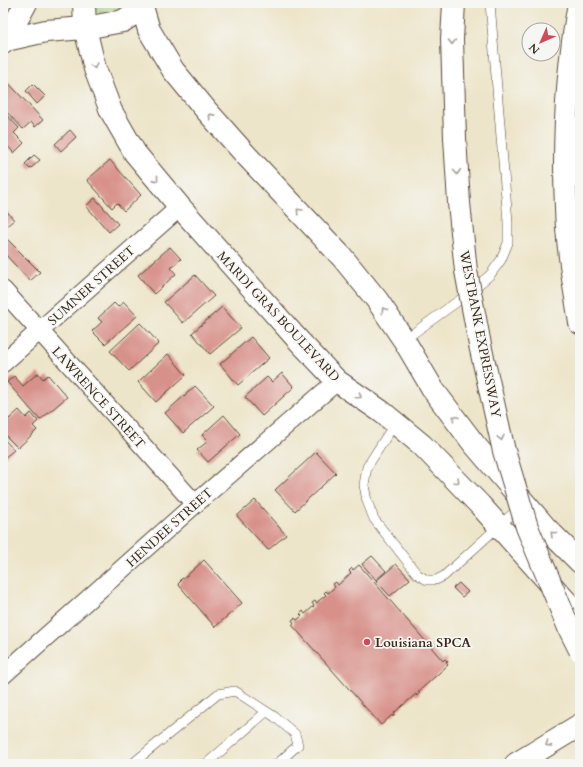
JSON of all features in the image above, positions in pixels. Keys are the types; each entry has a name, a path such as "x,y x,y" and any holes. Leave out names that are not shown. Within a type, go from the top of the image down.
{"main road":[{"path":"5,41 26,3"},
{"name":"MARDI GRAS BOULEVARD","path":"84,3 84,28 95,69 111,111 135,153 180,207 299,341 338,382 382,412 422,445 499,527 580,617"},
{"name":"WESTBANK EXPRESSWAY","path":"454,3 452,39 455,138 459,203 466,270 480,345 504,451 527,527 569,628 580,650"},
{"path":"579,3 568,90 566,209 572,269 580,322"},
{"path":"5,41 46,31 84,28 123,21 141,6 149,30 173,70 240,149 342,257 377,300 404,340 434,391 474,444 546,528 580,562"},
{"path":"516,764 580,725"}],"street":[{"name":"SUMNER STREET","path":"3,362 180,207"},
{"name":"LAWRENCE STREET","path":"3,290 195,504"},
{"name":"HENDEE STREET","path":"3,675 195,504 338,382"}],"lane":[{"path":"404,340 465,296 490,275 501,260 508,243 508,222 490,3"},
{"path":"395,422 367,467 364,485 367,500 374,519 417,574 426,580 436,580 444,576 525,502"},
{"path":"132,764 218,694 235,691 295,734 298,745 277,764"},
{"path":"206,764 266,712"}],"green space":[{"path":"93,3 127,3 128,8 99,13 93,6"}],"building":[{"path":"3,77 43,120 35,127 31,122 23,129 3,108"},
{"path":"33,84 45,96 37,104 26,91"},
{"path":"3,111 19,128 14,133 24,143 14,153 3,141"},
{"path":"70,130 76,137 61,151 55,144"},
{"path":"34,155 40,160 30,169 25,164"},
{"path":"110,160 141,195 124,211 117,203 112,208 87,180"},
{"path":"95,198 118,224 109,232 86,206"},
{"path":"3,207 14,220 3,229"},
{"path":"3,235 40,272 30,281 3,252"},
{"path":"170,247 181,259 171,268 176,274 154,294 138,275"},
{"path":"195,275 214,296 183,323 164,302"},
{"path":"124,302 137,316 105,344 92,331 102,322 98,318 114,303 118,307"},
{"path":"222,307 241,328 210,354 192,333"},
{"path":"140,323 159,343 129,371 110,351"},
{"path":"251,337 269,358 238,385 220,364"},
{"path":"168,354 186,375 156,402 138,382"},
{"path":"38,373 43,379 48,375 67,397 40,420 7,382 14,376 23,386"},
{"path":"282,373 294,387 262,416 245,397 267,377 272,382"},
{"path":"195,386 214,406 183,433 165,413"},
{"path":"19,410 26,418 31,413 38,421 33,426 37,430 18,448 3,433 3,413 9,419"},
{"path":"224,415 240,434 208,462 197,450 208,441 202,435"},
{"path":"3,438 14,450 3,459"},
{"path":"316,452 336,473 295,511 275,490"},
{"path":"255,500 286,535 268,550 237,516"},
{"path":"372,556 386,571 376,580 362,564"},
{"path":"204,560 242,603 215,627 178,584 181,581 180,580"},
{"path":"396,564 410,579 390,596 376,581"},
{"name":"Louisiana SPCA","path":"359,565 443,661 445,659 448,662 446,663 448,665 418,692 420,693 417,696 416,694 394,713 395,714 393,717 392,715 381,725 292,625 294,623 292,620 295,618 297,620 302,616 300,614 303,611 305,614 314,606 312,603 315,601 316,603 326,595 324,593 326,591 328,593 335,587 333,584 336,582 338,585 351,573 349,571 352,568 353,570"},
{"path":"459,583 468,592 462,597 453,588"}],"place":[{"name":"Louisiana SPCA","path":"367,642"}]}
